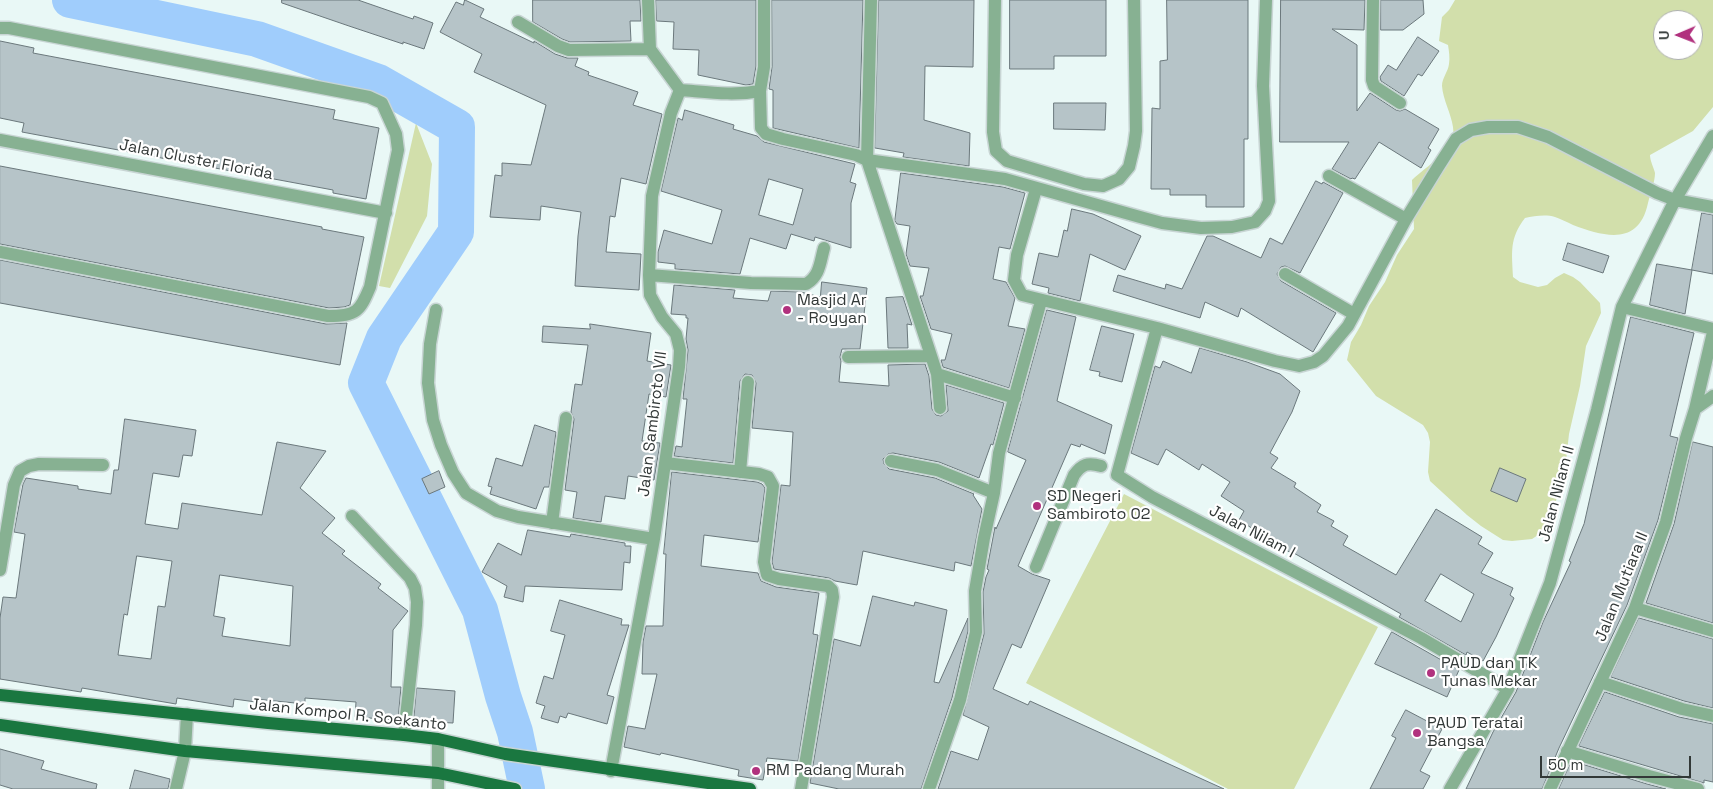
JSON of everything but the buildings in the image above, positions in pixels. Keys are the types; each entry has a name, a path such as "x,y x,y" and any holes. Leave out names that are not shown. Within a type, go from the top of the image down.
{"main road":[{"name":"Jalan Kompol R. Soekanto","path":"0,695 438,739 505,754 750,789"},
{"path":"0,725 184,752 438,772 515,789"}],"street":[{"path":"648,0 650,49 680,90 727,94 760,91"},
{"path":"764,0 764,67 760,91 761,128 766,134 856,155 867,160 1005,179 1162,223 1201,228 1255,222 1265,211 1269,201 1263,86 1266,0"},
{"path":"871,0 867,160 937,374 940,408"},
{"path":"994,0 993,132 996,152 1007,161 1084,184 1103,186 1119,179 1129,167 1134,146 1136,131 1134,0"},
{"path":"1373,0 1372,80 1374,86 1400,104"},
{"path":"518,22 558,46 569,50 650,49"},
{"path":"0,28 9,28 369,97 382,104 396,134 398,150 370,286 362,306 352,314 328,316 0,252"},
{"name":"Jalan Sambiroto VII","path":"611,770 654,539 679,367 680,350 676,334 662,317 650,295 649,275 652,196 671,113 680,90"},
{"path":"1036,189 1017,255 1014,280 1022,295 1158,328 1274,361 1300,366 1314,362 1323,356 1348,326 1406,220 1456,139 1471,130 1488,127 1518,127 1548,138 1657,193 1675,200 1713,207"},
{"name":"Jalan Nilam II","path":"1450,789 1508,689 1550,583 1597,410 1622,307 1675,200 1713,136"},
{"name":"Jalan Cluster Florida","path":"0,140 386,213"},
{"path":"1329,176 1406,220"},
{"path":"649,275 751,283 806,284 813,280 817,274 824,248"},
{"path":"1285,274 1354,314"},
{"path":"929,789 960,700 976,632 975,591 994,493 999,453 1041,301"},
{"path":"1622,307 1713,331"},
{"path":"436,310 430,344 428,383 433,420 453,473 466,493 497,511 518,517 654,539"},
{"path":"1117,475 1158,328"},
{"name":"Jalan Mutiara II","path":"1550,789 1634,608 1666,522 1713,331"},
{"path":"848,357 931,356"},
{"path":"937,374 1015,398"},
{"path":"740,472 748,382"},
{"path":"1695,409 1713,396"},
{"path":"552,523 566,418"},
{"path":"891,461 937,470 994,493"},
{"name":"Jalan Nilam I","path":"1036,567 1074,475 1079,468 1090,462 1103,467 1152,497 1421,638 1508,689"},
{"path":"665,463 759,474 768,477 773,486 764,562 767,575 779,579 828,586 833,593 801,789"},
{"path":"0,570 14,485 20,471 29,466 40,464 103,465"},
{"path":"352,516 410,578 415,588 417,602 416,625 404,735"},
{"path":"1634,608 1713,629"},
{"path":"1600,682 1682,709 1713,716"},
{"path":"176,789 184,752 187,714"},
{"path":"438,739 438,789"},
{"path":"1568,751 1698,789"}],"green space":[{"path":"1455,0 1713,0 1713,107 1693,131 1650,155 1655,173 1654,180 1644,217 1637,226 1629,232 1619,235 1608,235 1573,225 1555,217 1536,216 1525,218 1516,233 1512,253 1513,277 1520,282 1538,287 1547,285 1564,273 1580,282 1600,303 1601,313 1586,346 1580,386 1569,434 1566,461 1552,521 1547,529 1532,539 1503,540 1467,515 1430,481 1428,472 1430,442 1428,433 1423,425 1376,396 1347,360 1351,342 1369,306 1385,282 1397,255 1414,229 1412,180 1439,157 1450,143 1453,135 1452,122 1442,86 1449,64 1449,57 1448,45 1439,41 1442,17"},
{"path":"416,123 432,164 427,216 390,288 379,286"},
{"path":"1124,494 1378,627 1294,789 1228,789 1026,683"}],"waterway":[{"path":"70,0 257,39 378,82 457,127 456,232 384,338 366,383 480,610 503,696 515,732 527,789"}],"place":[{"name":"Masjid Ar - Royyan","path":"787,310"},
{"name":"SD Negeri Sambiroto 02","path":"1037,506"},
{"name":"PAUD dan TK Tunas Mekar","path":"1431,673"},
{"name":"PAUD Teratai Bangsa","path":"1417,733"},
{"name":"RM Padang Murah","path":"756,771"}]}
